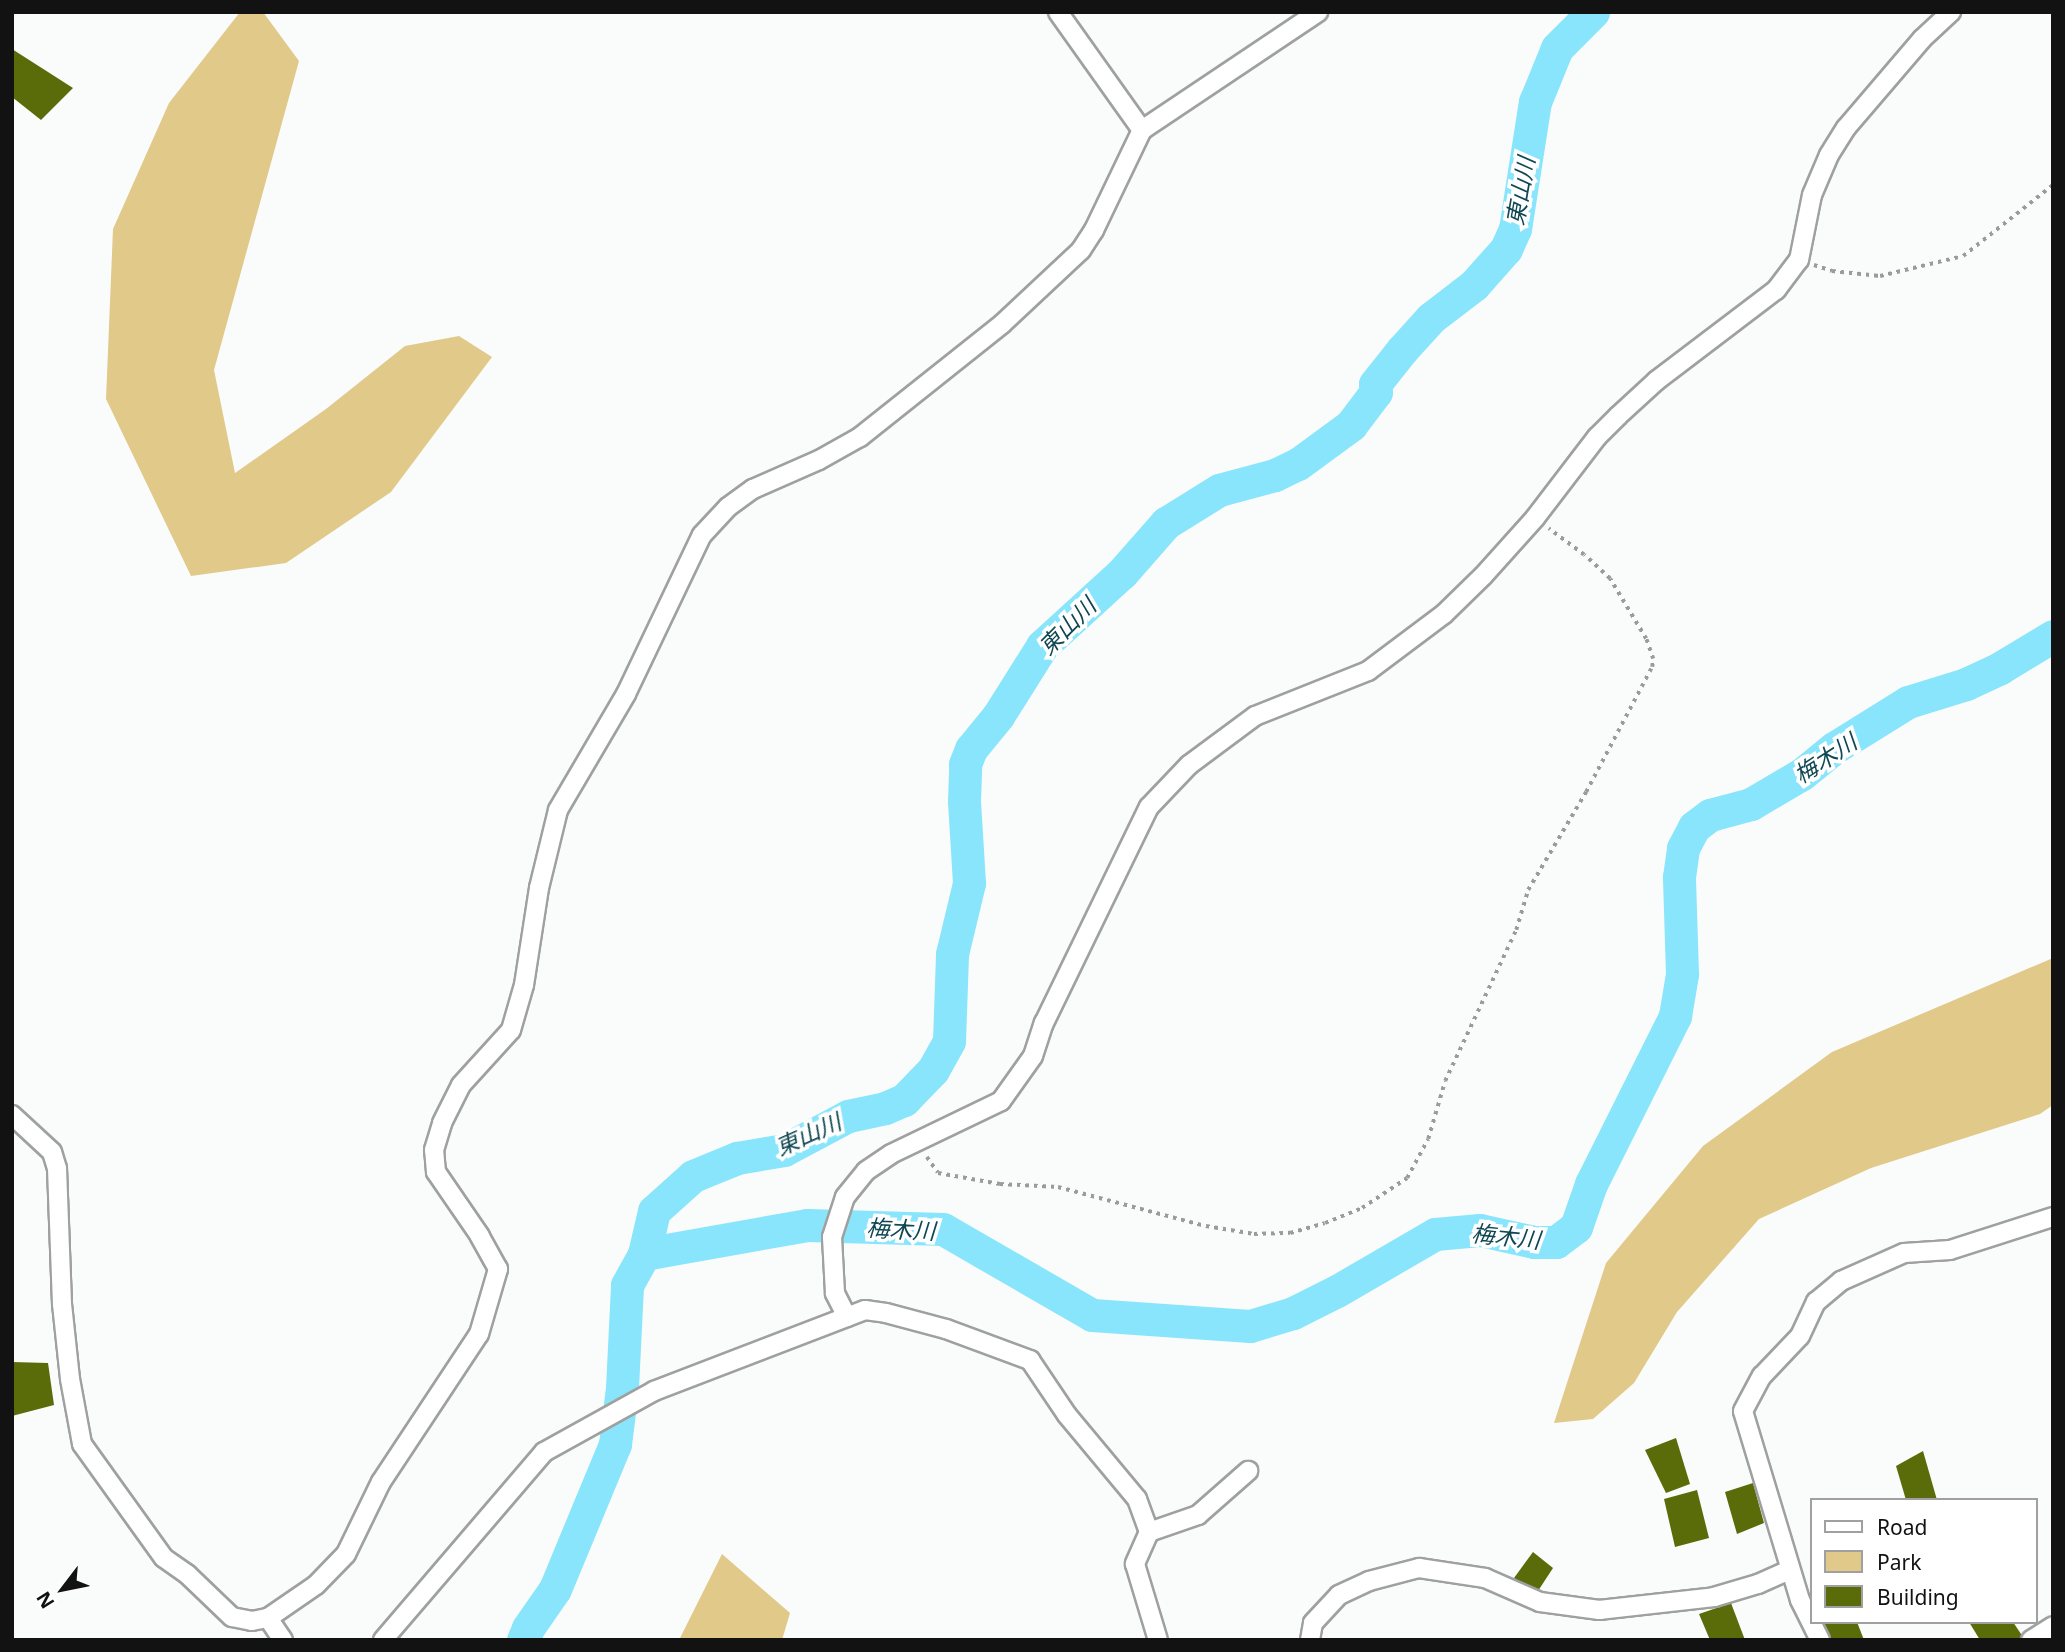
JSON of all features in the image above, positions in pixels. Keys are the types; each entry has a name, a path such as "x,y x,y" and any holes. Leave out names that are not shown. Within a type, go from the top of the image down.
{"street":[{"path":"1058,12 1142,130"},
{"path":"12,1115 52,1152 57,1168 62,1304 70,1379 82,1444 164,1558 188,1575 232,1617 252,1621 268,1618 316,1585 346,1554 381,1482 479,1334 498,1269 480,1236 436,1172 434,1150 442,1124 461,1085 511,1030 523,985 539,888 558,810 626,694 702,535 729,507 753,489 819,460 860,437 1002,324 1081,250 1094,230 1142,130 1318,12"},
{"path":"847,1317 835,1293 832,1237 845,1197 866,1171 915,1141 1001,1101 1033,1056 1044,1023 1149,807 1189,765 1255,716 1368,671 1444,614 1483,576 1535,518 1597,437 1618,416 1656,381 1776,290 1799,260 1812,195 1829,155 1846,128 1922,39 1951,12"},
{"path":"1810,1617 1790,1570 1743,1411 1762,1376 1800,1336 1816,1302 1841,1281 1904,1253 1950,1250 2053,1217"},
{"path":"383,1640 544,1452 654,1391 864,1310 946,1329 1030,1360 1067,1415 1137,1499 1149,1532 1135,1564 1158,1640"},
{"path":"1149,1532 1198,1515 1248,1471"},
{"path":"1310,1640 1313,1623 1339,1595 1369,1581 1419,1568 1485,1578 1540,1602 1599,1610 1714,1597 1758,1584 1790,1570"},
{"path":"268,1618 283,1640"},
{"path":"2031,1640 2053,1626"}],"path":[{"path":"1799,260 1832,271 1880,276 1964,256 2053,185"},
{"path":"915,1141 938,1173 1000,1184 1058,1187 1206,1226 1254,1234 1290,1233 1325,1223 1362,1209 1407,1178 1428,1139 1445,1081 1516,930 1528,890 1586,792 1652,667 1653,659 1646,639 1610,579 1584,555 1535,518"}],"green space":[{"path":"240,12 263,12 299,61 214,370 235,473 326,409 405,346 459,336 492,357 391,492 286,563 191,576 106,399 113,229 169,103"},
{"path":"2053,958 2053,1105 2040,1114 1871,1168 1759,1219 1677,1312 1634,1383 1593,1419 1554,1423 1606,1263 1703,1146 1832,1052"},
{"path":"722,1554 790,1613 782,1640 679,1640"}],"building":[{"path":"12,49 73,88 41,120 12,97"},
{"path":"12,1362 48,1363 54,1405 12,1416"},
{"path":"1676,1438 1690,1484 1666,1493 1645,1450"},
{"path":"1923,1451 1936,1498 1905,1498 1896,1466"},
{"path":"1753,1483 1764,1523 1737,1534 1725,1492"},
{"path":"1697,1490 1709,1538 1675,1547 1664,1499"},
{"path":"1533,1552 1553,1568 1536,1594 1514,1578"},
{"path":"1731,1603 1745,1640 1710,1640 1699,1614"},
{"path":"1822,1624 1858,1624 1864,1640 1828,1640"},
{"path":"1970,1624 2014,1624 2023,1637 2016,1640 1980,1640"}],"waterway":[{"name":"東山川","path":"523,1640 528,1628 555,1589 615,1444 622,1388 627,1285 644,1254 654,1211 693,1176 737,1158 784,1150 848,1116 885,1108 904,1100 933,1070 949,1041 952,954 969,883 964,801 965,764 971,749 998,716 1042,646 1122,573 1166,523 1219,490 1275,475 1298,464 1351,425 1376,392 1375,384 1402,350 1431,318 1474,285 1506,249 1515,229 1535,102 1557,48 1593,12"},
{"name":"梅木川","path":"644,1254 807,1225 943,1229 1092,1315 1250,1326 1293,1313 1337,1291 1435,1234 1480,1230 1534,1242 1556,1242 1576,1227 1591,1184 1675,1016 1682,974 1679,877 1683,848 1694,827 1710,815 1751,804 1802,774 1834,748 1908,702 1966,684 2000,668 2053,636"}]}
